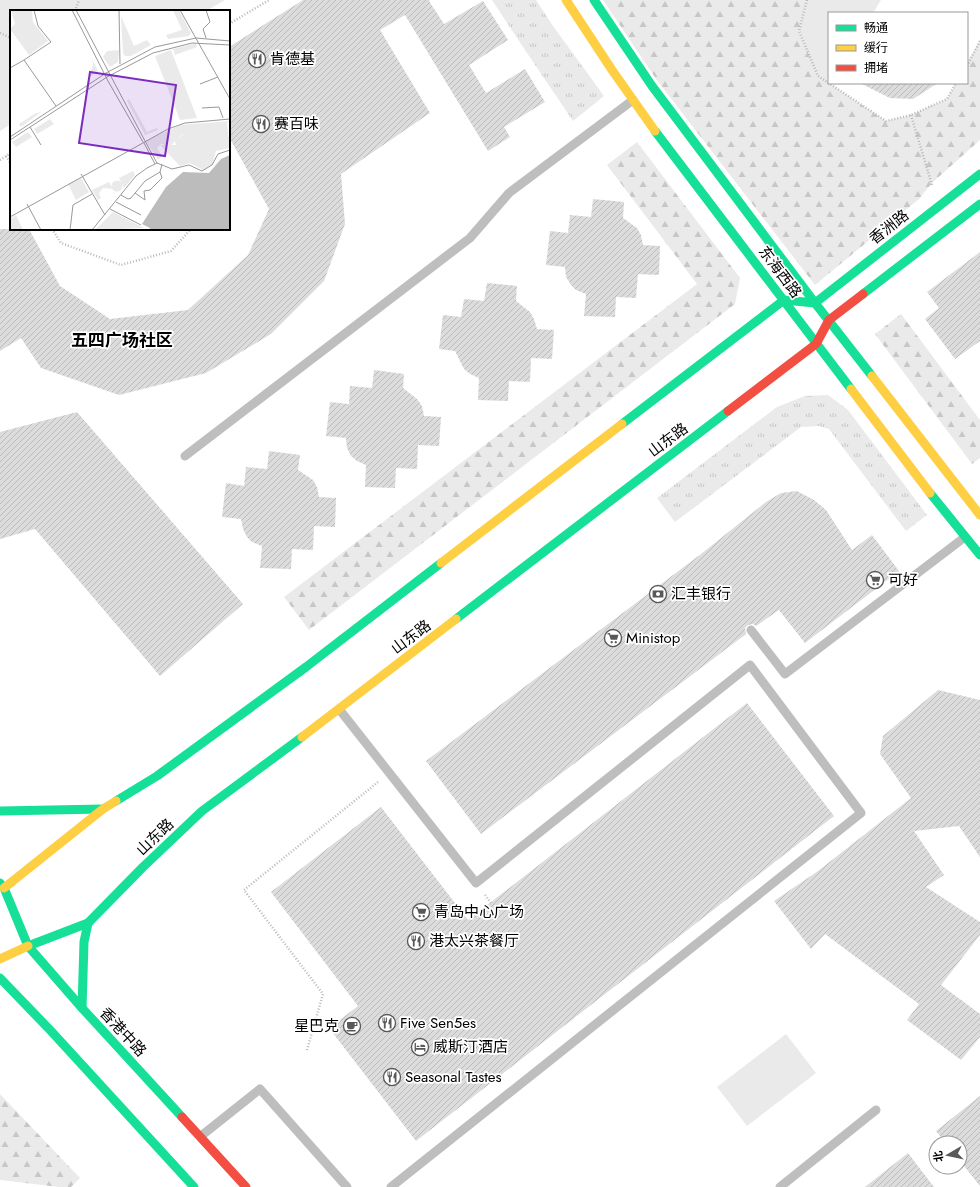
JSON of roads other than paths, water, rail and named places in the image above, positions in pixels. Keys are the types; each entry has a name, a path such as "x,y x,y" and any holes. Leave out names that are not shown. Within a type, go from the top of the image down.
{"main road":[{"name":"东海西路","path":"566,0 633,100 816,344 980,555"},
{"name":"东海西路","path":"594,0 652,86 815,303 980,515"},
{"name":"香洲路","path":"815,303 980,174"},
{"path":"829,320 980,204"},
{"path":"1,887 103,809 157,776 306,667 784,300 815,303"},
{"name":"山东路","path":"0,959 28,946 88,923 143,867 202,811 339,709 816,344 829,320"},
{"path":"0,811 103,809"},
{"name":"香港中路","path":"1,887 28,946 82,1008 201,1136 246,1187"},
{"path":"82,1008 84,942 88,923"},
{"path":"0,978 51,1031 194,1187"}],"lane":[{"path":"185,456 470,238 509,193 633,100"},
{"path":"751,630 785,674 965,537"},
{"path":"339,709 476,884 750,665 861,813 391,1187"},
{"path":"201,1136 260,1089 347,1187"},
{"path":"780,1187 876,1110"}],"place":[{"name":"肯德基","path":"257,59"},
{"name":"赛百味","path":"261,124"},
{"name":"可好","path":"875,580"},
{"name":"汇丰银行","path":"658,594"},
{"name":"Ministop","path":"613,638"},
{"name":"青岛中心广场","path":"421,912"},
{"name":"港太兴茶餐厅","path":"416,941"},
{"name":"Five Sen5es","path":"387,1023"},
{"name":"星巴克","path":"352,1026"},
{"name":"威斯汀酒店","path":"420,1047"},
{"name":"Seasonal Tastes","path":"392,1077"}],"district":[{"name":"五四广场社区","path":"122,340"}]}
